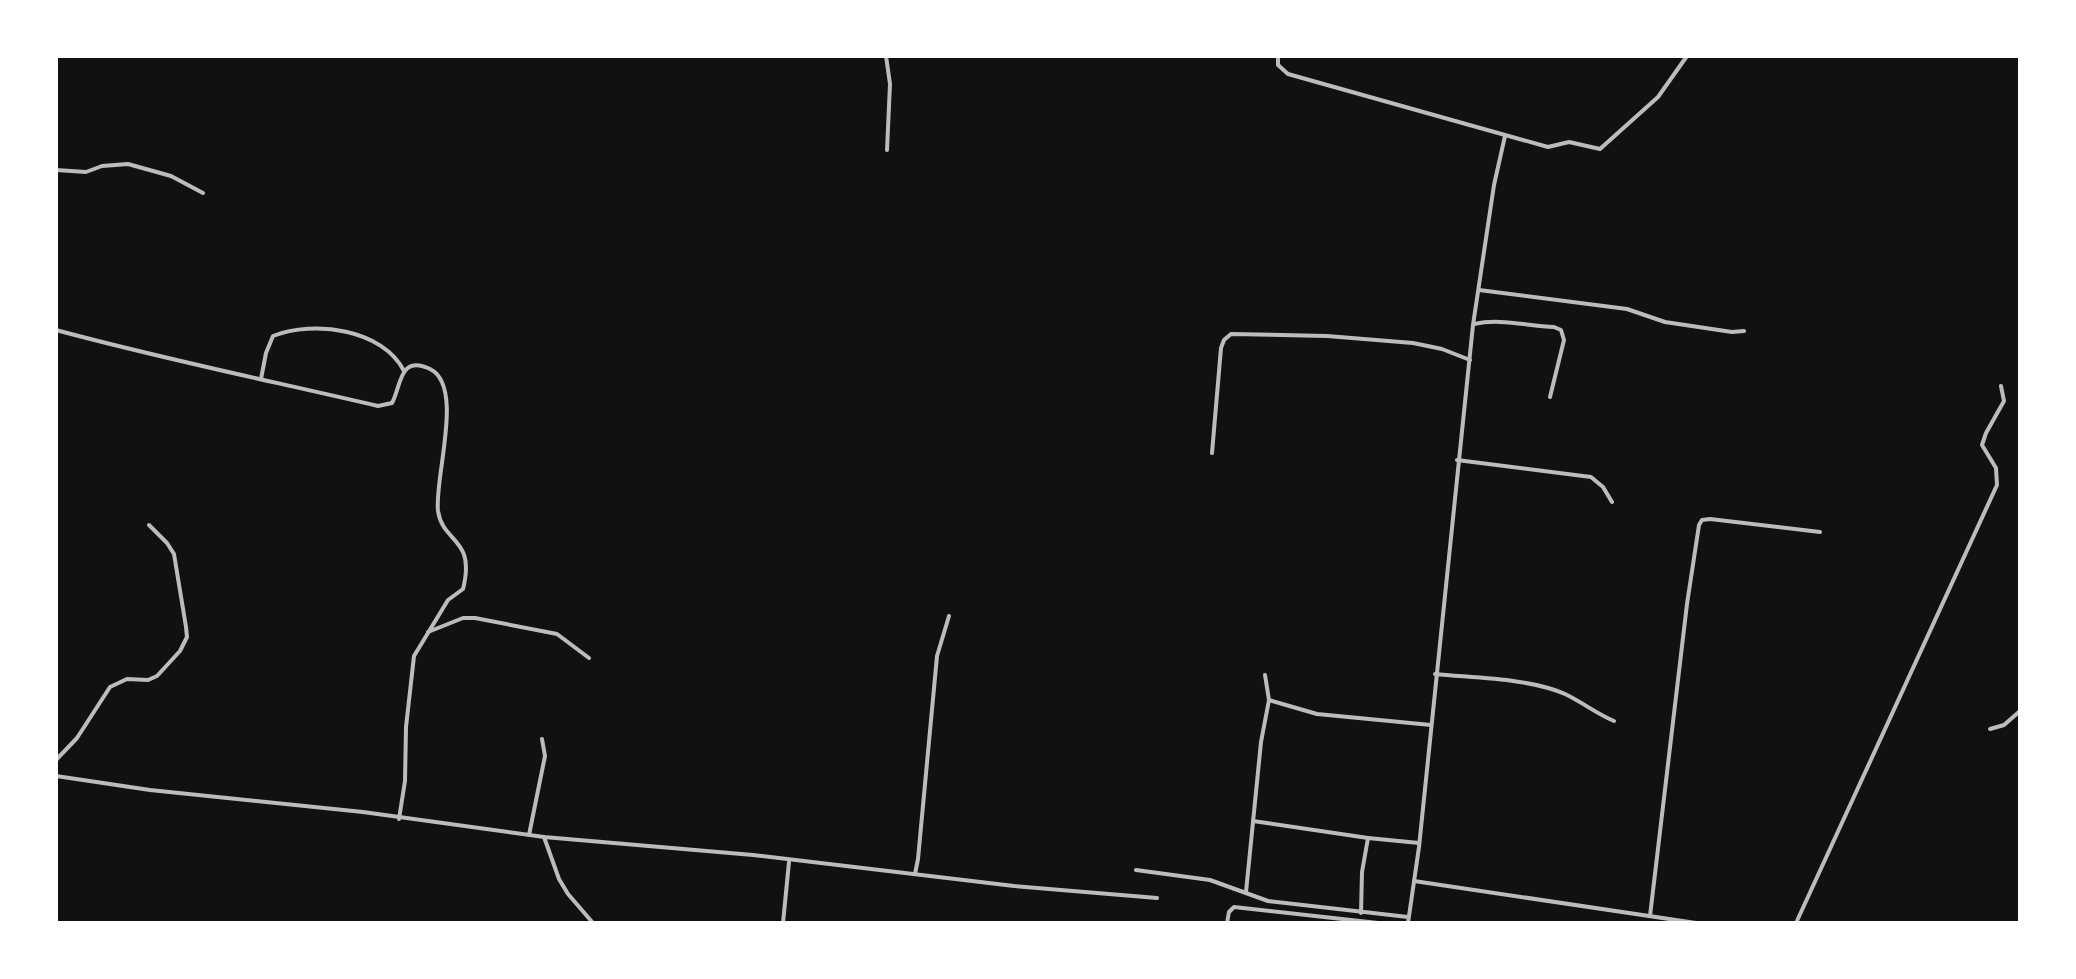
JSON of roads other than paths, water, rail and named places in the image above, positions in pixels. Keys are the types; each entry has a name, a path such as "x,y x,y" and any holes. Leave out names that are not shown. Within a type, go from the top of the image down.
{"street":[{"path":"886,56 890,84 887,150"},
{"path":"1278,56 1278,65 1288,74 1505,136 1548,147 1569,142 1604,148 1658,97 1687,56"},
{"path":"1136,870 1210,880 1268,901 1409,920 1473,325 1494,185 1505,136"},
{"path":"56,170 86,172 102,166 128,164 171,176 203,193"},
{"path":"1478,290 1627,309 1665,322 1744,331"},
{"path":"1473,325 1501,321 1561,330 1564,340 1550,397"},
{"path":"261,379 273,336 316,329 372,340 386,348 404,371"},
{"path":"56,330 140,353 384,406 395,399 399,378 404,371 412,367 427,367 437,373 443,382 447,416 439,515 466,555 468,565 463,589 448,600 418,647 411,673 405,781 399,819"},
{"path":"1212,453 1221,348 1231,334 1327,336 1413,343 1442,349 1470,360"},
{"path":"1796,923 1997,485 1996,468 1982,440 2004,401 2001,386"},
{"path":"1457,460 1591,477 1603,487 1612,502"},
{"path":"1650,916 1699,525 1702,520 1710,519 1820,532"},
{"path":"56,760 77,738 110,687 127,679 148,680 157,676 180,651 187,637 174,554 149,525"},
{"path":"915,874 937,656 949,616"},
{"path":"426,633 463,618 475,618 557,634 589,658"},
{"path":"1435,674 1506,681 1564,693 1614,721"},
{"path":"1246,892 1261,742 1269,700 1265,675"},
{"path":"1269,700 1317,714 1431,725"},
{"path":"1990,729 2004,725 2020,711"},
{"path":"529,835 545,756 542,739"},
{"path":"56,776 544,837 753,855 1157,898"},
{"path":"1253,821 1419,843"},
{"path":"544,837 559,879 593,923"},
{"path":"1361,913 1362,872 1368,838"},
{"path":"783,923 789,861"},
{"path":"1414,881 1696,923"},
{"path":"1227,923 1229,912 1234,907 1378,923"}]}
